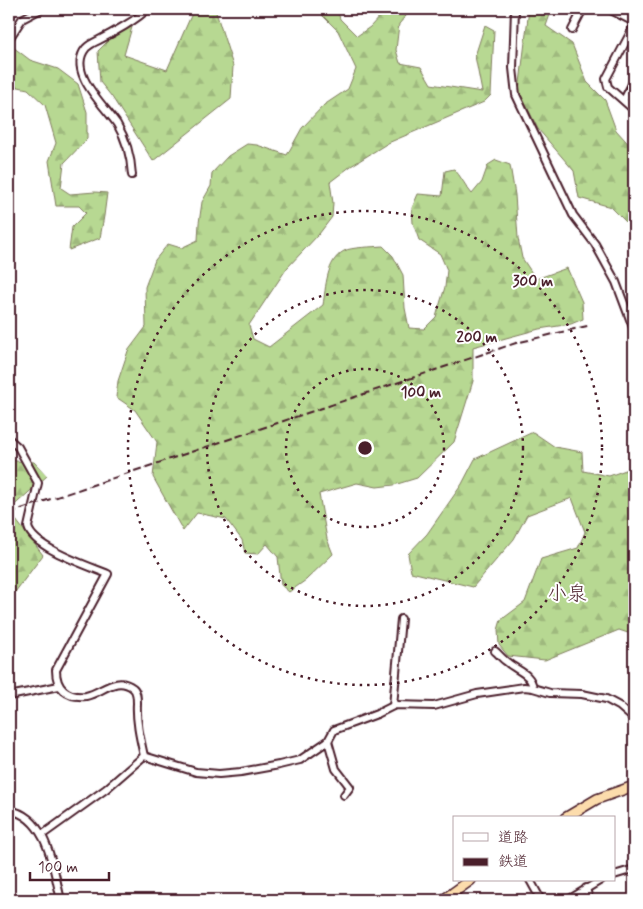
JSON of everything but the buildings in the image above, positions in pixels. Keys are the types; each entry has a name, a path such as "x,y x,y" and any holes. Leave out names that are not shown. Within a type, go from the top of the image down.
{"highway":[{"path":"568,816 597,799 634,786"},
{"path":"443,900 468,882"}],"street":[{"path":"9,39 22,19 41,9"},
{"path":"132,175 123,137 116,124 88,88 82,74 81,64 82,55 94,42 140,16 147,9"},
{"path":"515,9 513,68 516,95 573,215 595,244 616,282 634,330"},
{"path":"572,30 583,9"},
{"path":"609,9 634,22"},
{"path":"634,26 606,79 608,88 634,110"},
{"path":"624,100 634,80"},
{"path":"9,439 18,446 38,483 28,527 29,532 34,538 50,549 108,574 61,658 56,670 59,686 66,692 84,696 96,693 108,685 122,683 133,688 137,697 138,728 144,756"},
{"path":"393,706 401,619"},
{"path":"495,650 507,663 528,676 532,681 533,688"},
{"path":"9,696 59,686"},
{"path":"144,756 196,772 219,774 241,772 300,760 328,741 334,730 393,706 434,706 477,694 524,687 550,693 582,694 606,699 619,706 634,719"},
{"path":"328,741 336,769 350,787 344,795"},
{"path":"42,835 106,789 144,756"},
{"path":"9,810 19,812 30,819 42,835 52,862 61,900"},
{"path":"616,874 634,869"},
{"path":"531,882 541,900"},
{"path":"568,900 597,882"},
{"path":"586,888 589,900"}],"green space":[{"path":"194,9 215,9 233,66 231,99 153,161 112,97 100,82 98,51 136,13 124,55 167,70"},
{"path":"318,9 337,9 340,19 357,36 370,27 381,15 380,9 412,9 399,24 396,50 400,63 421,67 431,84 482,92 475,56 485,25 494,30 491,95 484,102 388,143 351,166 330,182 333,203 332,217 287,268 249,325 253,339 269,347 323,305 330,268 338,255 344,251 357,248 383,246 393,256 403,275 405,308 409,328 424,329 436,317 445,287 447,270 440,254 419,240 413,223 412,208 418,194 442,196 445,171 454,169 472,194 482,182 488,165 496,160 510,165 522,258 536,279 567,268 582,302 583,319 571,324 539,329 473,347 473,381 454,442 417,478 394,485 377,487 357,483 319,494 327,539 333,554 306,580 289,592 281,585 278,557 267,544 258,554 245,553 242,540 226,519 197,513 183,531 153,477 157,442 135,410 116,397 118,381 128,351 146,327 145,287 155,260 168,244 181,248 198,240 202,202 211,186 212,173 228,156 247,144 257,145 287,155 302,128 324,105 348,89 356,69 338,31"},
{"path":"529,9 552,9 546,26 572,44 587,82 605,100 616,130 634,150 634,237 633,229 611,207 579,198 574,171 538,129 519,91"},
{"path":"9,44 30,60 58,69 78,84 87,112 87,139 64,163 61,188 70,194 107,193 104,216 100,238 69,250 72,227 86,213 79,206 56,206 49,161 56,143 45,105 28,89 9,85"},
{"path":"533,432 555,447 582,452 583,471 609,476 631,468 634,453 634,635 619,630 545,660 508,656 499,645 498,630 501,620 525,602 541,559 578,548 585,532 572,498 527,515 514,539 473,587 411,572 408,554 427,534 462,484 475,459"},
{"path":"9,453 15,461 34,462 47,476 9,510"},
{"path":"9,511 43,555 9,600"}],"railway":[{"path":"9,513 516,343 591,325"}],"district":[{"name":"小泉","path":"567,593"}]}
